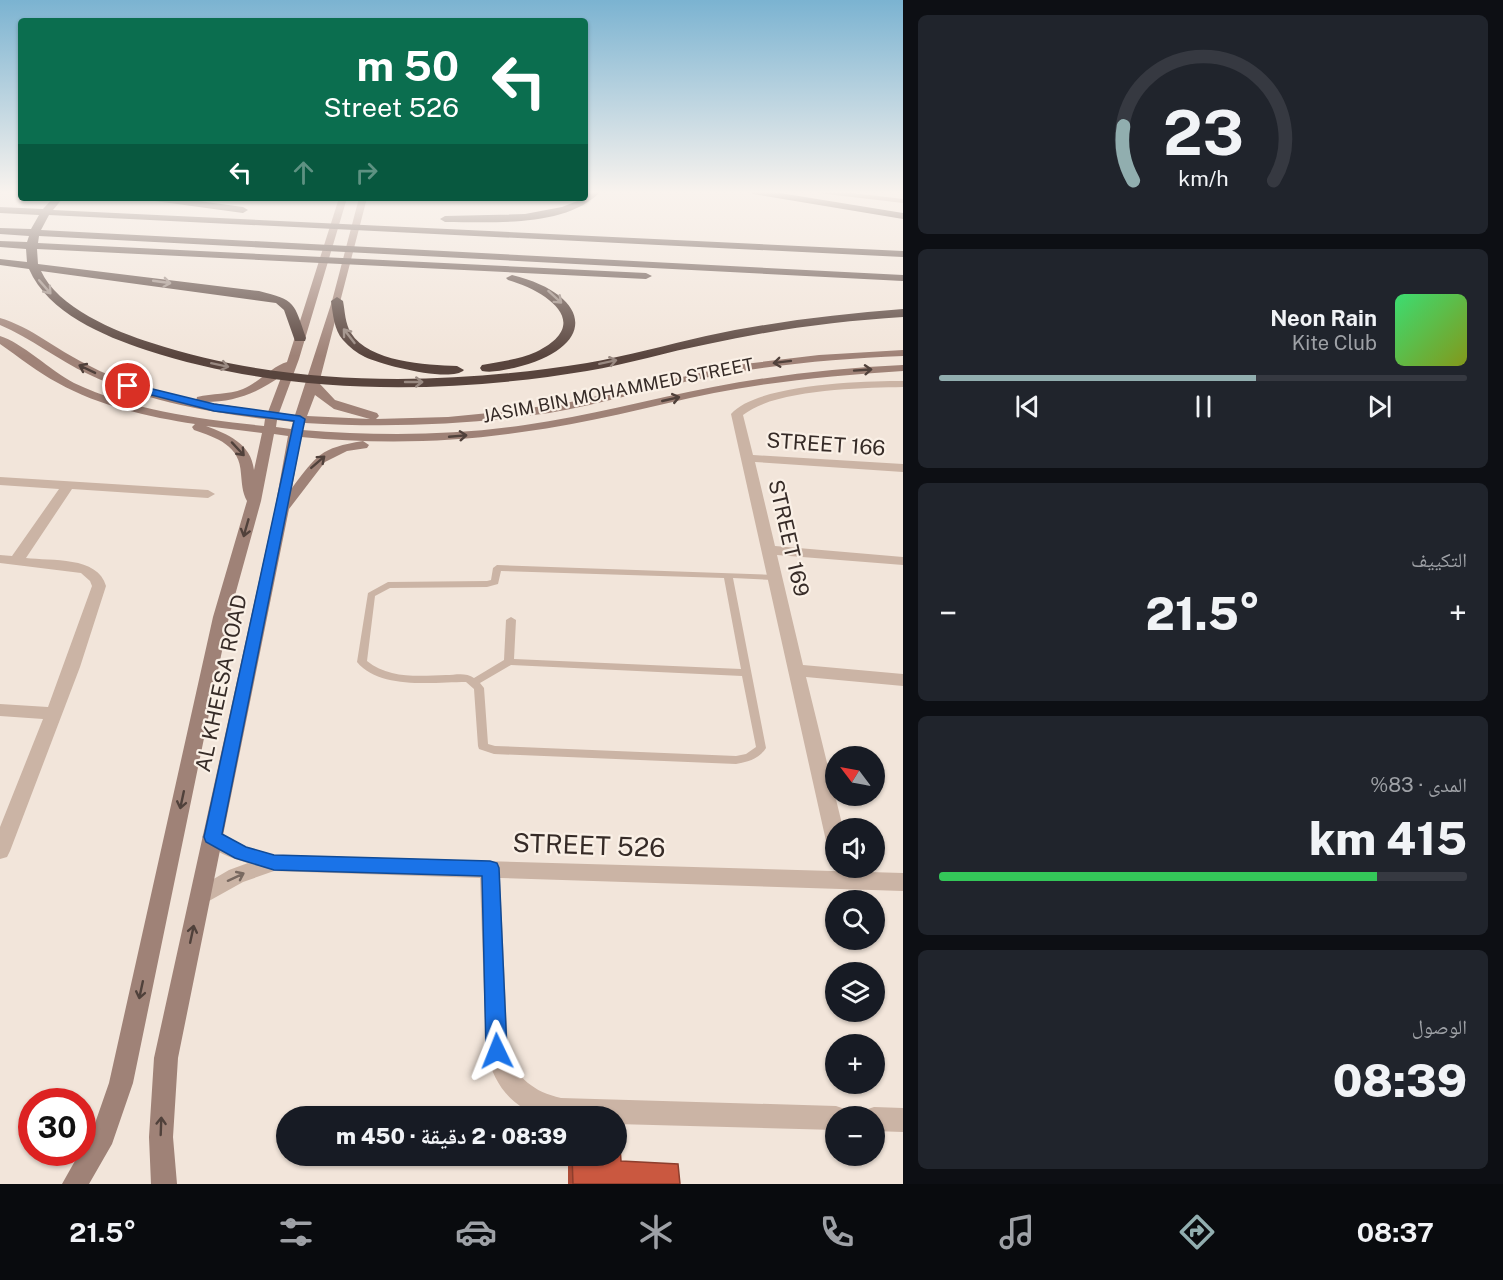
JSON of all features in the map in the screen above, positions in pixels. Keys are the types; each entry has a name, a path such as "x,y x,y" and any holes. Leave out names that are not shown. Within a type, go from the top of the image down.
{"highway":[{"path":"31,246 34,268 51,293 73,311 118,335 174,354 223,366 320,379 456,381 535,374 588,366 746,333 831,320 903,313"},
{"path":"41,246 607,275 829,281 903,279"},
{"path":"287,246 903,279"},
{"path":"744,246 903,254"},
{"path":"0,262 248,293 275,299 290,308 300,338"},
{"path":"337,301 341,323 347,336 360,348 377,357 420,368 465,370 493,368 525,361 549,350 564,337 571,323 559,299 544,288 514,278 439,268"}],"main road":[{"name":"AL KHEESA ROAD","path":"75,1184 103,1135 121,1083 213,650 254,501 270,423 294,359 329,246"},
{"name":"AL KHEESA ROAD","path":"164,1184 161,1137 166,1058 282,508 295,433 313,383 351,246"},
{"name":"JASIM BIN MOHAMMED STREET","path":"0,321 26,333 98,375 162,396 270,423 295,433 355,438 402,439 467,436 523,429 741,385 836,372 903,368"},
{"name":"JASIM BIN MOHAMMED STREET","path":"0,339 47,373 75,387 127,405 167,414 270,423 300,419 409,423 482,418 552,409 681,379 764,364 827,357 903,353"},
{"path":"162,396 208,399 242,394 265,384 294,359"},
{"path":"313,383 318,393 333,404 362,414 409,423"},
{"path":"167,414 222,437 240,450 246,460 247,482 254,501"},
{"path":"282,508 298,491 313,465 323,457 345,448 402,439"}],"street":[{"name":"STREET 169","path":"831,818 736,418 739,410 748,404 813,391 903,384"},
{"name":"STREET 166","path":"746,458 903,468"},
{"path":"0,481 208,494"},
{"path":"8,560 68,485"},
{"path":"767,550 903,561"},
{"path":"0,850 53,714 99,586 97,579 85,570 8,560"},
{"path":"796,670 903,680"},
{"path":"0,710 53,714"},
{"name":"STREET 526","path":"212,837 242,853 274,863 825,874"},
{"name":"STREET 526","path":"200,897 236,876 274,863"},
{"path":"490,868 497,1051 500,1066 507,1080 530,1101 561,1110 825,1118"},
{"name":"STREET 526","path":"873,878 903,882"},
{"path":"885,1119 903,1120"}],"lane":[{"path":"728,575 761,748 756,754 736,759 494,750 483,746 479,688 475,682 468,678 399,679 368,669 362,662 371,595 388,585 487,584 495,582 498,568 728,575 773,577"},
{"path":"509,662 510,620"},
{"path":"475,682 509,662 746,672"}],"building":[{"path":"627,1161 678,1164 680,1184 573,1184 572,1166 627,1166"}],"route":[{"path":"128,386 214,408 300,419 295,433 282,508 212,837 242,853 274,863 490,868 497,1051"}]}
